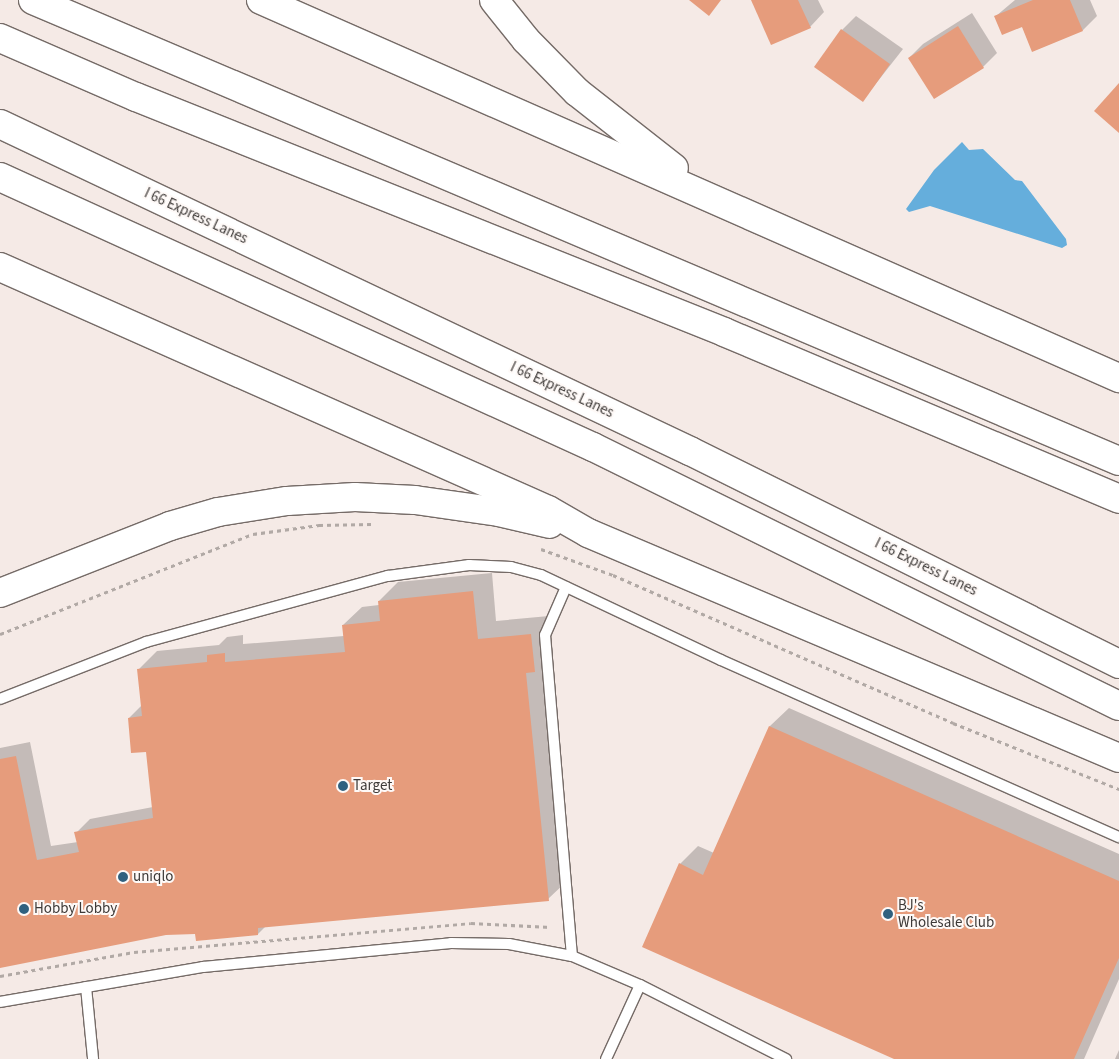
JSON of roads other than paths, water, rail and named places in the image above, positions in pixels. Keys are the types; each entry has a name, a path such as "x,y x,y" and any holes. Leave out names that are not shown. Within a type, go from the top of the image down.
{"highway":[{"path":"33,0 1119,461"},
{"path":"260,0 1119,378"},
{"path":"494,0 526,40 608,119 670,166 747,214"},
{"path":"0,38 136,97 733,336 1119,499"},
{"name":"I 66 Express Lanes","path":"0,124 690,452 1112,660"},
{"path":"0,177 593,447 1119,706"},
{"path":"0,267 548,510 588,533 1119,758"},
{"path":"0,594 170,526 218,512 287,500 355,497 415,500 499,512 588,533"}],"lane":[{"path":"0,699 146,642 388,576 469,565 511,568 540,575 704,653 1119,837"},
{"path":"566,587 545,635 572,956"},
{"path":"0,1002 203,967 451,943 509,944 572,956 640,985 786,1059"},
{"path":"606,1059 640,985"},
{"path":"86,988 93,1059"}],"water":[{"path":"962,142 969,150 983,149 1015,180 1022,181 1066,239 1067,245 1062,248 930,206 909,212 906,209 934,170"}],"place":[{"name":"Target","path":"343,786"},
{"name":"uniqlo","path":"123,877"},
{"name":"Hobby Lobby","path":"24,909"},
{"name":"BJ's Wholesale Club","path":"888,914"}]}
